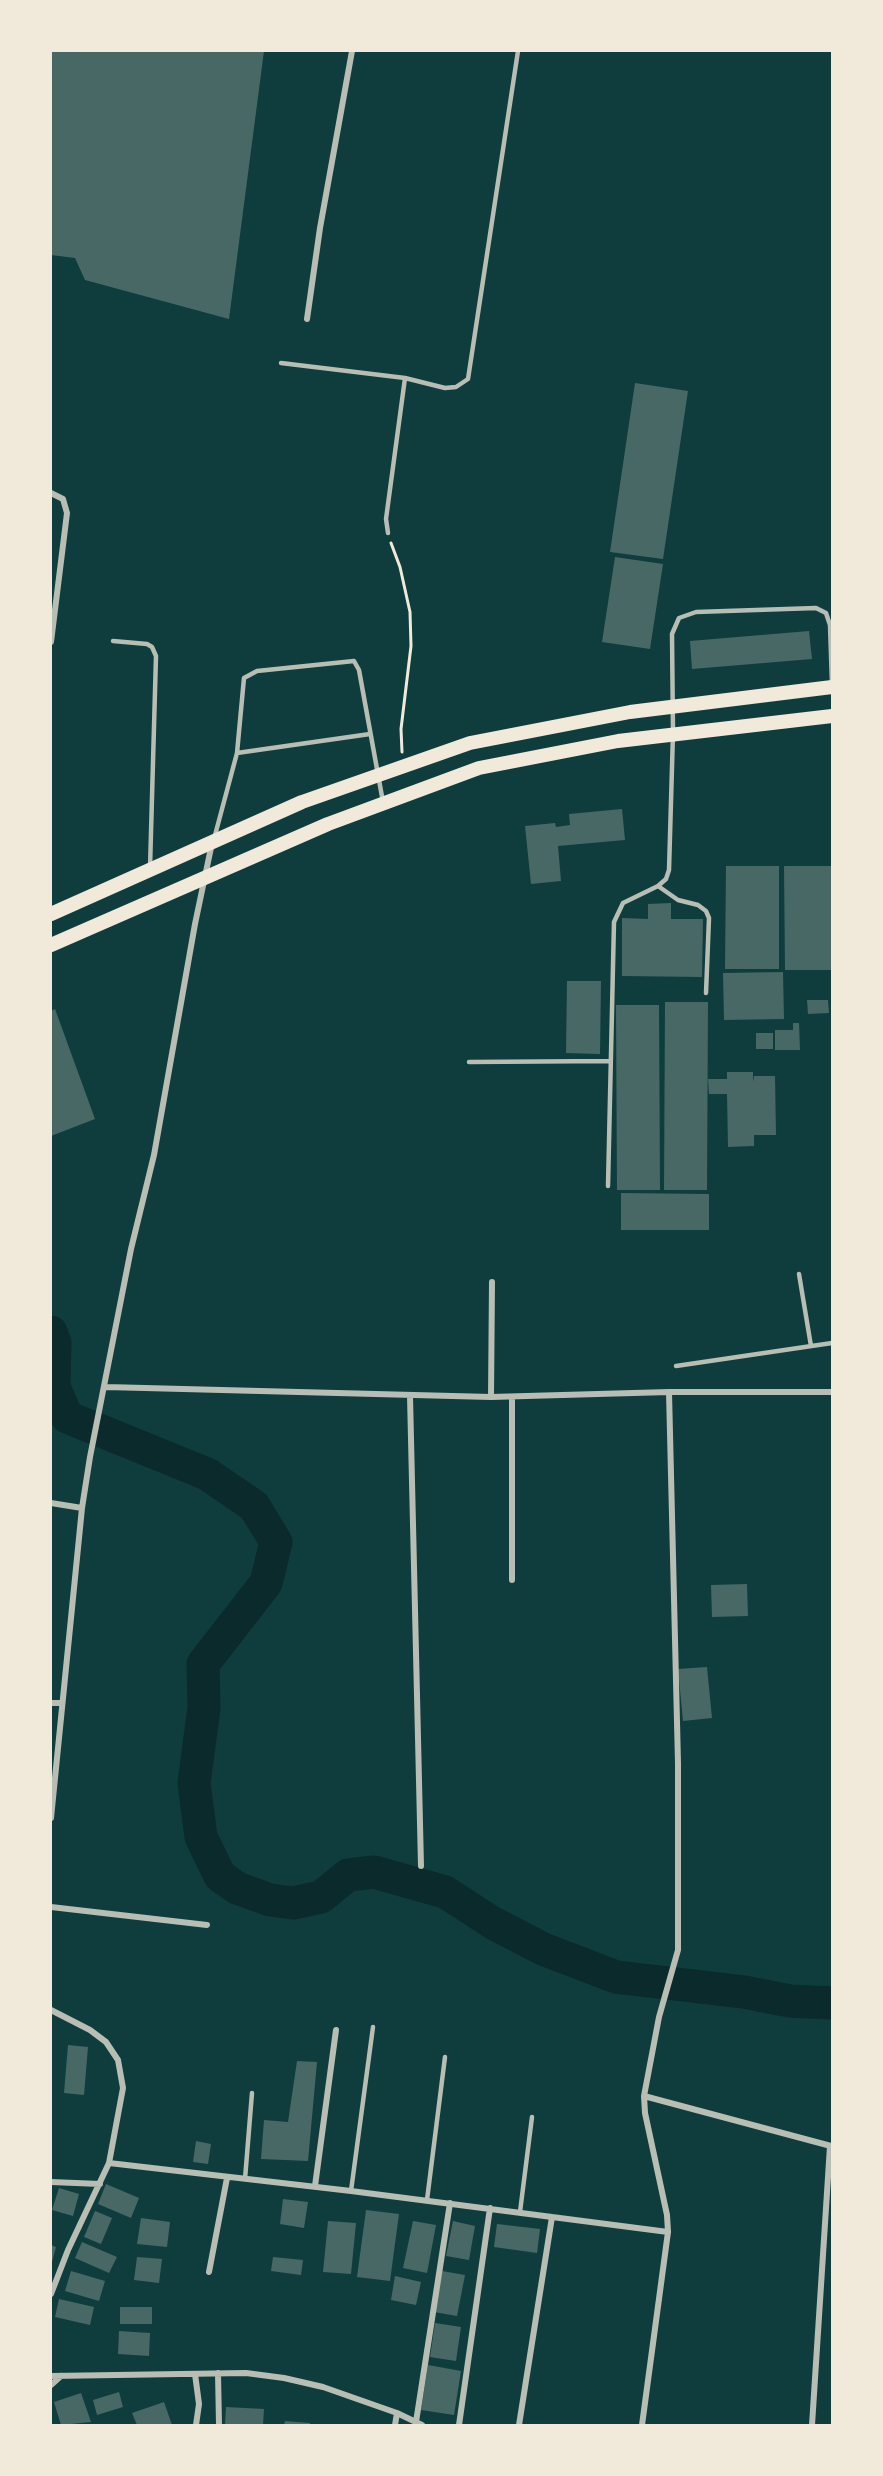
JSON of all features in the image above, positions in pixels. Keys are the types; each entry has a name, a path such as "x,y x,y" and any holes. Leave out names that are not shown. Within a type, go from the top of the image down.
{"highway":[{"path":"51,914 302,802 470,743 583,719 832,687"},
{"path":"51,945 383,801 479,768 554,752 673,733 832,716"}],"street":[{"path":"307,320 320,228 352,51"},
{"path":"51,493 63,499 67,513 51,640"},
{"path":"51,1818 53,1767 62,1703 82,1508 90,1457 106,1387 131,1249 154,1155 212,843"},
{"path":"491,1396 492,1282"},
{"path":"106,1387 512,1397 669,1392 832,1392"},
{"path":"642,2425 668,2232 644,2096 659,2017 678,1950 678,1775 669,1392"},
{"path":"410,1396 421,1866"},
{"path":"512,1397 512,1580"},
{"path":"51,1503 82,1508"},
{"path":"51,1703 62,1703"},
{"path":"51,1907 207,1925"},
{"path":"51,2011 98,2035 118,2060 123,2088 109,2163 68,2250 51,2294"},
{"path":"315,2186 336,2030"},
{"path":"644,2096 831,2146 812,2425"},
{"path":"109,2163 227,2178 315,2186 668,2232"},
{"path":"209,2272 227,2178"},
{"path":"51,2182 100,2184"},
{"path":"51,2376 246,2373 303,2382 398,2413 419,2424 450,2203"},
{"path":"459,2425 490,2208"},
{"path":"519,2425 552,2217"},
{"path":"218,2373 219,2425"},
{"path":"195,2374 199,2404 196,2425"},
{"path":"51,2385 61,2376"},
{"path":"395,2425 398,2413"}],"lane":[{"path":"281,363 405,378 445,387 456,387 468,378 518,51"},
{"path":"388,533 386,519 405,378"},
{"path":"608,1186 614,922 623,903 658,886 666,879 669,870 673,733 672,634 679,618 696,612 816,608 826,613 830,625 832,687"},
{"path":"112,641 147,644 152,647 156,656 150,871"},
{"path":"212,843 237,753 244,678 257,671 354,661 359,670 383,801"},
{"path":"237,753 370,734"},
{"path":"658,886 678,900 698,905 706,911 709,918 706,993"},
{"path":"469,1062 610,1061"},
{"path":"800,1274 811,1346"},
{"path":"676,1366 832,1343"},
{"path":"351,2191 373,2026"},
{"path":"427,2200 445,2057"},
{"path":"245,2179 252,2093"},
{"path":"520,2212 532,2117"}],"path":[{"path":"388,533 400,567 410,612 411,646 400,729 403,765"}],"building":[{"path":"51,51 264,51 229,319 85,280 75,258 51,255"},
{"path":"635,383 688,391 663,559 610,552"},
{"path":"615,557 663,564 650,649 602,642"},
{"path":"809,631 812,659 692,669 690,641"},
{"path":"622,809 625,840 558,846 561,881 531,884 525,826 555,823 556,827 570,825 569,814"},
{"path":"726,866 779,866 779,969 725,969"},
{"path":"784,866 832,866 832,970 785,970"},
{"path":"671,903 671,919 703,919 702,977 622,976 622,918 648,919 648,904"},
{"path":"783,972 784,1019 724,1020 723,973"},
{"path":"567,981 601,981 600,1054 566,1053"},
{"path":"807,1000 828,1000 829,1013 808,1014"},
{"path":"665,1002 708,1002 707,1190 664,1190"},
{"path":"616,1005 659,1005 660,1190 617,1190"},
{"path":"55,1009 95,1119 51,1136 51,1011"},
{"path":"793,1023 799,1023 800,1050 775,1050 775,1030 793,1030"},
{"path":"756,1033 773,1033 773,1049 756,1049"},
{"path":"727,1072 753,1072 753,1082 754,1076 775,1076 776,1135 754,1135 754,1146 728,1147 727,1094 709,1094 708,1079 727,1079"},
{"path":"621,1193 709,1194 709,1230 621,1230"},
{"path":"747,1584 748,1616 712,1617 711,1585"},
{"path":"707,1667 712,1718 683,1721 678,1669"},
{"path":"68,2045 88,2047 84,2095 64,2093"},
{"path":"297,2061 317,2062 308,2161 261,2159 264,2120 288,2122"},
{"path":"196,2141 211,2144 208,2164 193,2162"},
{"path":"106,2184 139,2198 131,2218 98,2204"},
{"path":"59,2188 79,2194 73,2216 52,2210"},
{"path":"283,2199 308,2202 304,2228 280,2224"},
{"path":"366,2210 399,2214 390,2281 357,2277"},
{"path":"95,2211 112,2218 101,2244 84,2237"},
{"path":"141,2218 170,2222 167,2247 137,2244"},
{"path":"328,2221 356,2223 351,2274 323,2272"},
{"path":"413,2221 436,2225 427,2273 403,2268"},
{"path":"453,2221 475,2226 469,2260 446,2256"},
{"path":"497,2224 540,2229 537,2253 494,2247"},
{"path":"82,2242 117,2257 109,2273 75,2258"},
{"path":"51,2245 56,2247 52,2262 51,2262"},
{"path":"137,2257 162,2259 159,2283 134,2280"},
{"path":"273,2257 303,2260 301,2275 271,2271"},
{"path":"71,2271 105,2281 99,2301 65,2291"},
{"path":"442,2271 465,2275 457,2316 434,2312"},
{"path":"395,2276 421,2282 416,2305 391,2300"},
{"path":"59,2299 94,2307 90,2325 55,2317"},
{"path":"120,2307 152,2307 152,2324 120,2324"},
{"path":"435,2323 461,2327 456,2361 430,2357"},
{"path":"119,2331 150,2333 149,2356 118,2354"},
{"path":"428,2365 461,2371 454,2415 421,2410"},
{"path":"119,2392 123,2407 97,2415 93,2400"},
{"path":"81,2393 91,2422 61,2425 54,2402"},
{"path":"164,2402 172,2425 137,2425 132,2413"},
{"path":"226,2407 264,2409 263,2425 225,2425"},
{"path":"285,2421 310,2423 310,2425 284,2425"}],"waterway":[{"path":"51,1332 55,1343 54,1387 67,1417 207,1474 254,1506 276,1542 266,1583 203,1664 204,1708 194,1783 201,1837 220,1876 237,1888 270,1900 293,1903 321,1897 348,1875 374,1872 445,1892 493,1923 543,1949 616,1977 744,1992 790,2001 832,2003"}]}
